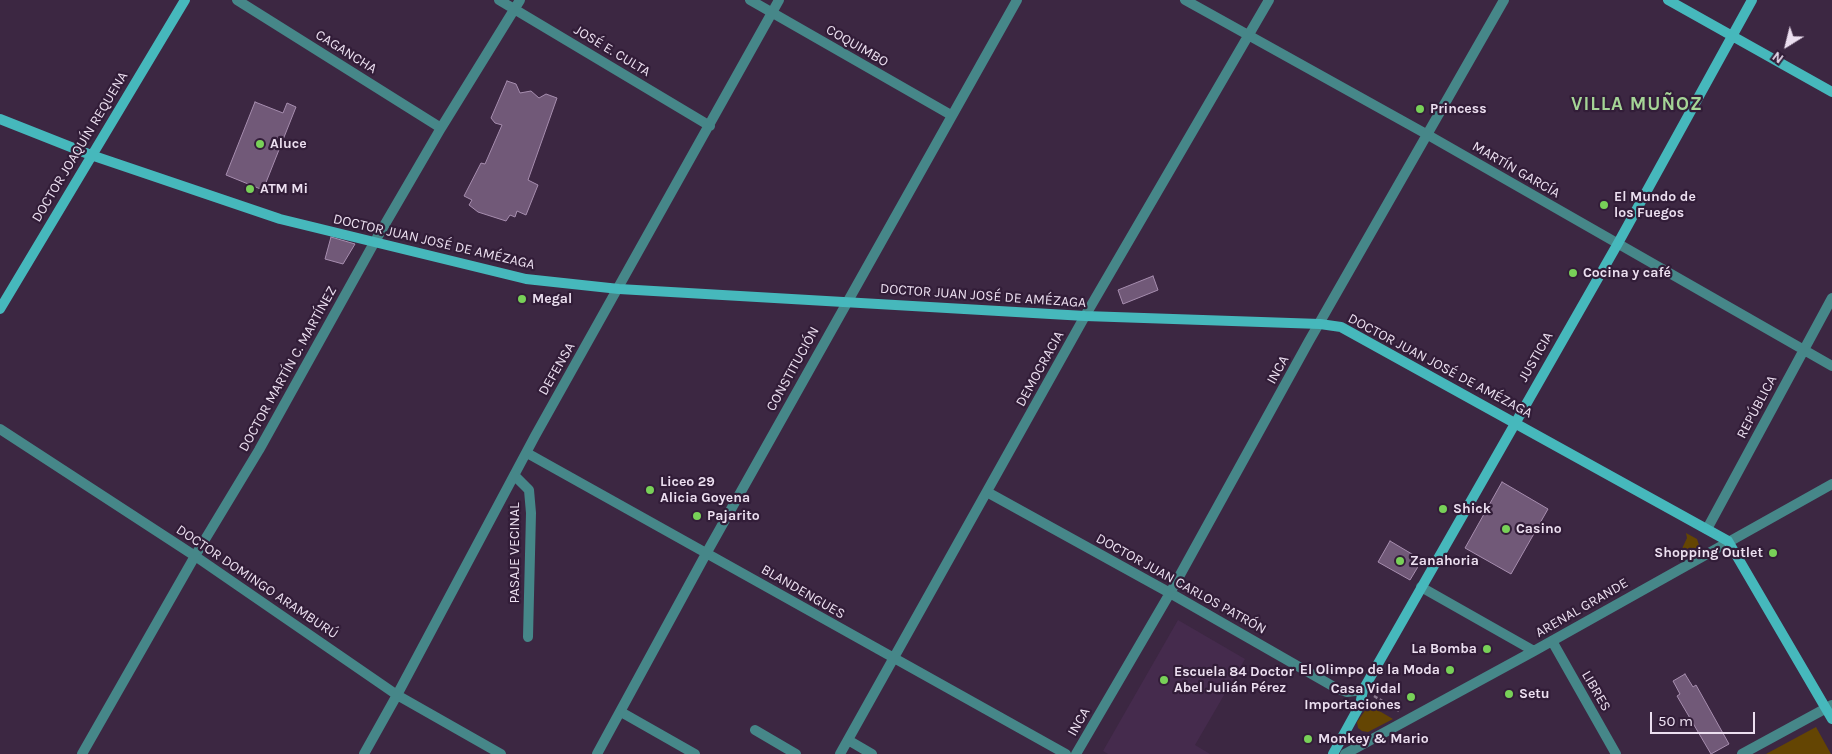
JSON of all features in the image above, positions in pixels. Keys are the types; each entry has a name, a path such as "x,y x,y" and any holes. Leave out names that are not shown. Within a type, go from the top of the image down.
{"street":[{"name":"DOCTOR JOAQUÍN REQUENA","path":"0,309 185,0"},
{"name":"CAGANCHA","path":"237,0 441,128"},
{"name":"JOSÉ E. CULTA","path":"499,0 517,5 710,126"},
{"name":"COQUIMBO","path":"750,0 950,116"},
{"name":"DEFENSA","path":"364,754 527,453 780,0"},
{"name":"CONSTITUCIÓN","path":"597,754 707,552 950,116 1017,0"},
{"name":"MARTÍN GARCÍA","path":"1185,0 1428,135 1617,245 1832,366"},
{"name":"DEMOCRACIA","path":"840,754 1084,316 1269,0"},
{"name":"INCA","path":"1076,754 1170,593 1504,0"},
{"path":"1668,0 1832,92"},
{"name":"JUSTICIA","path":"1333,754 1360,705 1363,690 1514,422 1617,245 1752,0"},
{"name":"DOCTOR MARTÍN C. MARTÍNEZ","path":"82,754 258,450 374,243 441,128 517,5"},
{"name":"DOCTOR JUAN JOSÉ DE AMÉZAGA","path":"0,119 91,156 280,219 526,279 619,289 1084,316 1320,324 1341,327 1728,541 1829,706 1832,719"},
{"name":"REPÚBLICA","path":"1707,529 1832,298"},
{"name":"DOCTOR DOMINGO ARAMBURÚ","path":"0,429 195,556 397,695 501,754"},
{"name":"BLANDENGUES","path":"527,453 1066,754"},
{"name":"PASAJE VECINAL","path":"515,476 529,490 528,636"},
{"name":"ARENAL GRANDE","path":"1345,754 1362,750 1411,718 1832,484"},
{"name":"DOCTOR JUAN CARLOS PATRÓN","path":"987,492 1170,593 1336,688 1348,692 1363,690"},
{"path":"1422,587 1534,651"},
{"name":"LIBRES","path":"1552,641 1616,754"},
{"path":"1742,754 1829,706"},
{"path":"621,712 695,754"},
{"path":"755,730 796,754"},
{"path":"848,740 872,754"}],"path":[{"path":"1363,690 1411,718"}],"shaded area":[{"path":"1686,533 1697,539 1699,545 1677,559 1687,538"},
{"path":"1178,620 1245,659 1195,745 1210,754 1108,754 1103,751"},
{"path":"1369,705 1393,719 1368,732 1362,731 1358,728 1357,722"},
{"path":"1816,727 1831,754 1766,754"}],"building":[{"path":"507,81 516,84 520,93 531,91 539,98 546,94 557,98 528,180 538,185 526,215 517,211 515,217 510,215 506,221 478,212 469,205 472,200 464,196 481,163 485,164 502,125 495,123 491,118"},
{"name":"Aluce","path":"255,102 283,113 287,103 296,107 263,190 226,175"},
{"path":"331,237 355,244 343,264 325,259"},
{"path":"1153,276 1158,290 1123,304 1118,290"},
{"name":"Casino","path":"1502,482 1548,509 1511,574 1465,548"},
{"name":"Zanahoria","path":"1390,541 1422,560 1410,580 1378,562"},
{"path":"1685,674 1693,687 1696,685 1729,744 1711,754 1677,696 1680,694 1673,681"}],"place":[{"name":"Princess","path":"1420,109"},
{"name":"Aluce","path":"260,144"},
{"name":"ATM Mi","path":"250,189"},
{"name":"El Mundo de los Fuegos","path":"1604,205"},
{"name":"Cocina y café","path":"1573,273"},
{"name":"Megal","path":"522,299"},
{"name":"Liceo 29 Alicia Goyena","path":"650,490"},
{"name":"Shick","path":"1443,509"},
{"name":"Pajarito","path":"697,516"},
{"name":"Casino","path":"1506,529"},
{"name":"Shopping Outlet","path":"1773,553"},
{"name":"Zanahoria","path":"1400,561"},
{"name":"La Bomba","path":"1487,649"},
{"name":"El Olimpo de la Moda","path":"1450,670"},
{"name":"Escuela 84 Doctor Abel Julián Pérez","path":"1164,680"},
{"name":"Setu","path":"1509,694"},
{"name":"Casa Vidal Importaciones","path":"1411,697"},
{"name":"Monkey & Mario","path":"1308,739"}],"district":[{"name":"VILLA MUÑOZ","path":"1637,105"}]}
